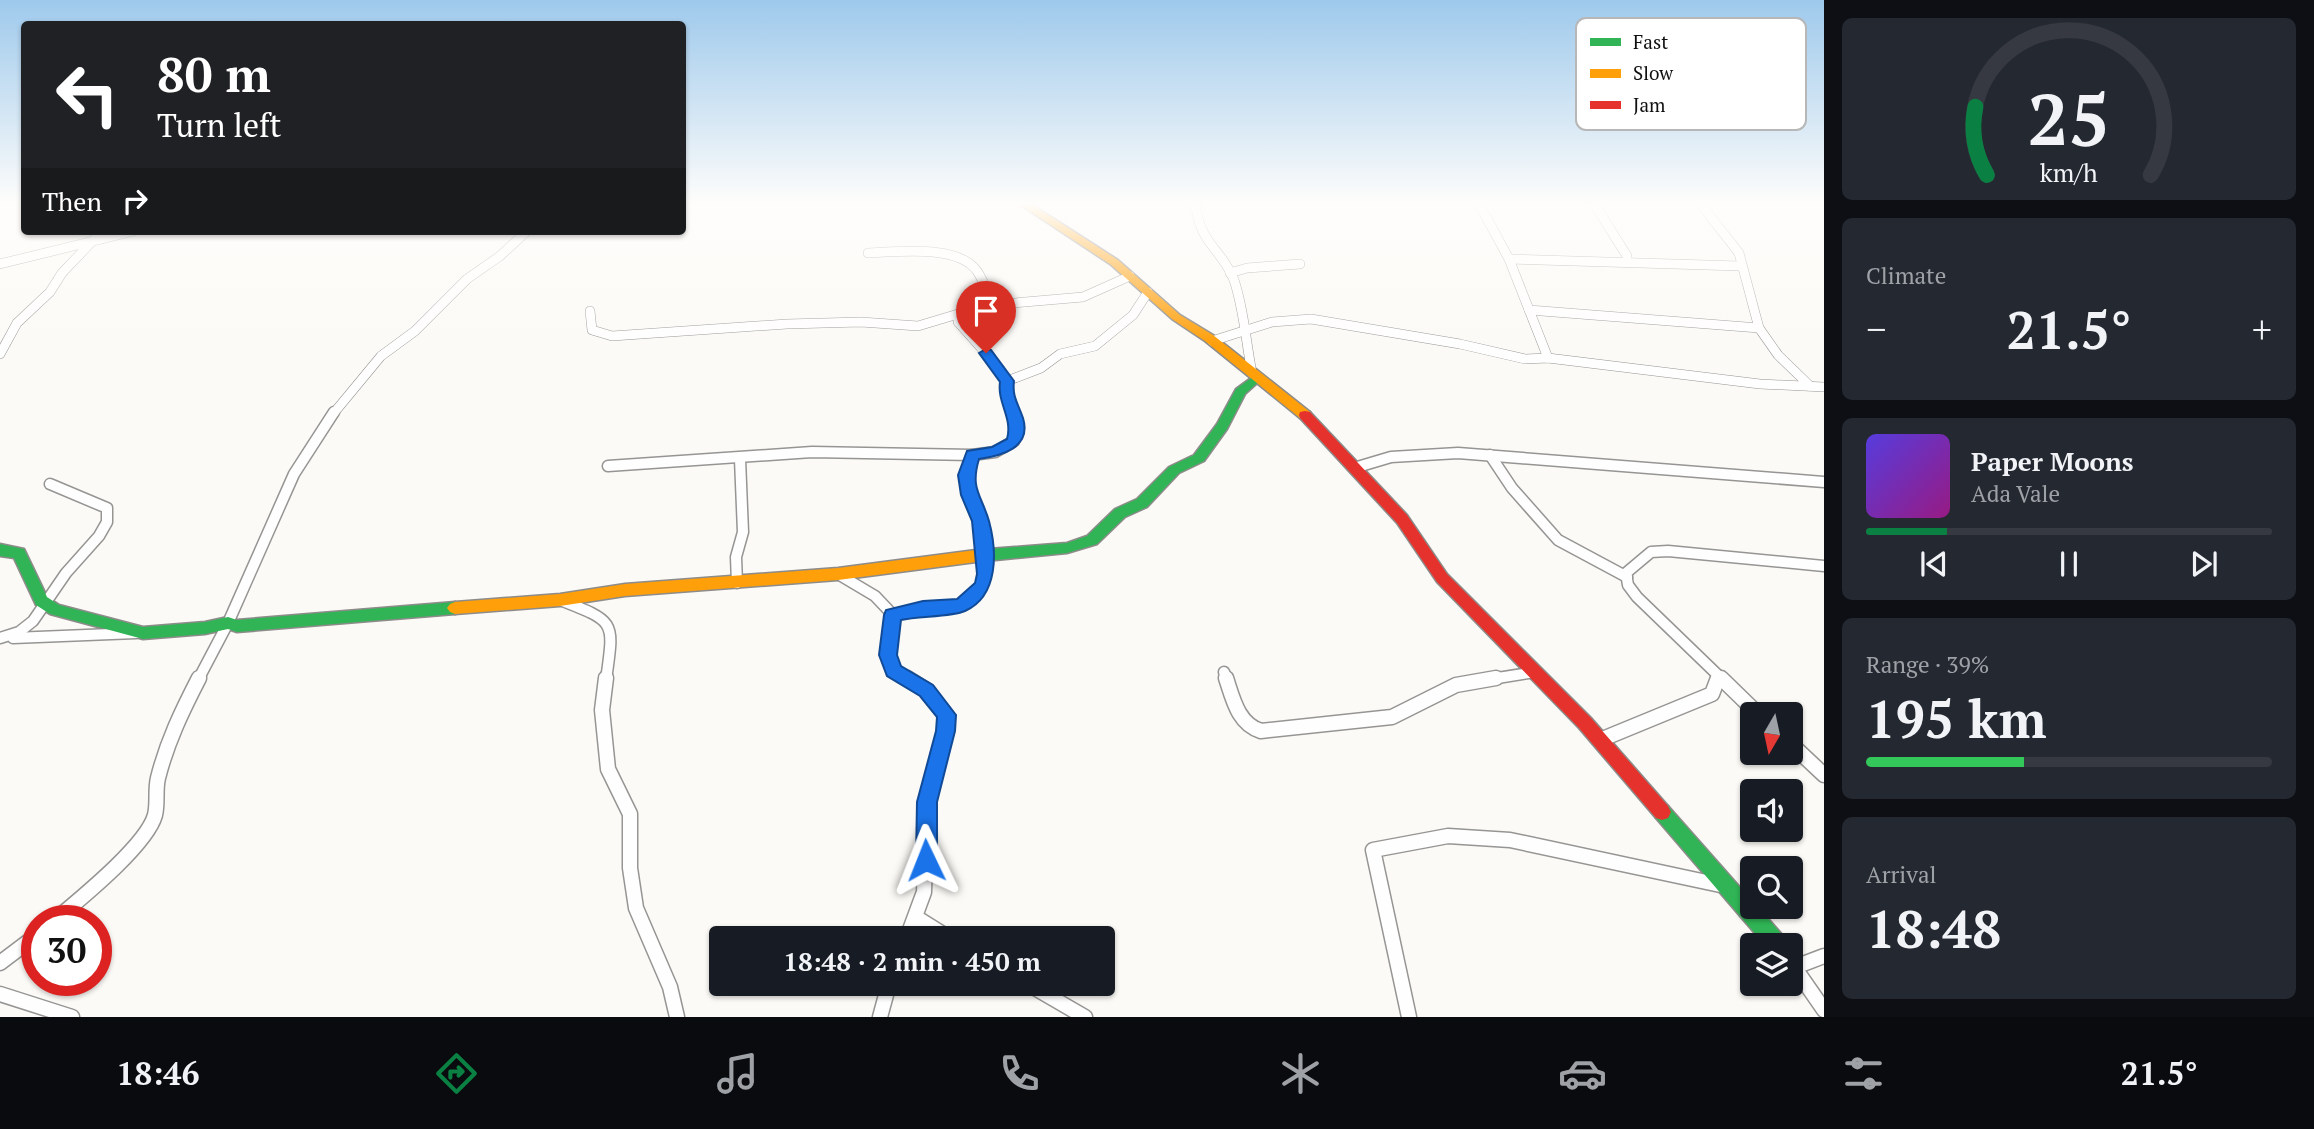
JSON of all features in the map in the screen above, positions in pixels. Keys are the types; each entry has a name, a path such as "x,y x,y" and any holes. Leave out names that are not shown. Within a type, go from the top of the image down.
{"street":[{"path":"0,264 61,249"},
{"path":"0,355 18,323 50,292 62,274 86,249"},
{"path":"72,905 137,843 150,825 155,815 157,781 173,728 228,623 294,474 324,424 381,356 415,331 467,279 506,249"},
{"path":"1096,249 1177,317 1212,341 1305,415 1402,519 1442,578 1600,740 1768,933"},
{"path":"1212,249 1230,273 1255,375"},
{"path":"1504,249 1548,358"},
{"path":"1623,249 1627,262"},
{"path":"1736,249 1759,327 1777,355 1810,386"},
{"path":"868,253 918,251 958,257 975,268 993,304"},
{"path":"1509,259 1740,266"},
{"path":"1230,273 1247,268 1300,264"},
{"path":"590,311 592,330 599,334 612,335 787,324 861,323 918,326 958,314 968,307 1083,297 1130,276"},
{"path":"1007,381 1041,368 1060,354 1095,346 1133,315 1148,292"},
{"path":"1529,310 1759,327"},
{"path":"608,466 740,460 812,452 972,455 995,452 1014,441 1016,420 1005,396 1007,381 1000,369 958,322 958,314"},
{"path":"1212,341 1272,322 1311,319 1460,344 1525,359 1548,358 1760,384 1824,387"},
{"path":"0,638 143,633 205,628 228,623 237,626 559,600 625,590 838,574 984,555 1067,548 1092,540 1120,513 1142,503 1174,470 1199,458 1222,426 1240,392 1255,375"},
{"path":"1354,468 1391,457 1428,453 1490,455 1824,482"},
{"path":"892,615 923,608 961,606 982,586 986,574 981,521 975,513 966,475 972,455"},
{"path":"1490,455 1512,488 1558,540 1627,577"},
{"path":"737,583 736,556 743,532 740,460"},
{"path":"0,638 20,632 46,604 63,576 89,550 105,528 107,508 50,484"},
{"path":"0,550 19,553 32,585 46,604 55,610 143,633"},
{"path":"1745,702 1637,597 1628,585 1626,573 1651,552 1668,551 1824,566"},
{"path":"838,574 886,604 892,615 888,655 894,671 926,690 947,715 946,731 927,802 926,874 912,926"},
{"path":"559,600 600,615 612,634 602,710 608,769 630,814 630,868 636,908 670,987 677,1017"},
{"path":"1224,672 1244,722 1252,730 1261,731 1392,717 1457,685 1535,671"},
{"path":"1600,740 1712,694 1719,677"},
{"path":"1803,755 1824,775"},
{"path":"1409,1017 1373,850 1399,848 1448,836 1510,840 1731,888"},
{"path":"916,918 929,926"},
{"path":"0,962 21,947"},
{"path":"1803,961 1824,956"},
{"path":"1803,979 1824,1010"},
{"path":"0,994 72,1017"},
{"path":"880,1017 886,996"},
{"path":"1049,996 1085,1017"}],"traffic: fast":[{"path":"976,556 1067,548 1092,540 1120,513 1142,503 1174,470 1199,458 1222,426 1240,392 1258,377"},
{"path":"0,550 19,553 41,601 55,610 143,633 205,628 228,623 237,626 455,608"},
{"path":"1662,812 1768,933"}],"traffic: slow":[{"path":"1095,249 1114,262 1176,317 1209,338 1305,415"},
{"path":"455,608 560,600 625,590 838,574 976,556"}],"traffic: jam":[{"path":"1305,415 1402,519 1442,578 1585,723 1662,812"}],"route":[{"path":"926,860 927,802 946,731 947,715 926,690 894,671 888,655 892,615 923,608 961,606 982,586 986,574 981,521 968,495 966,475 972,455 995,452 1005,447 1014,441 1016,432 1016,420 1005,396 1007,381 986,353"}]}
